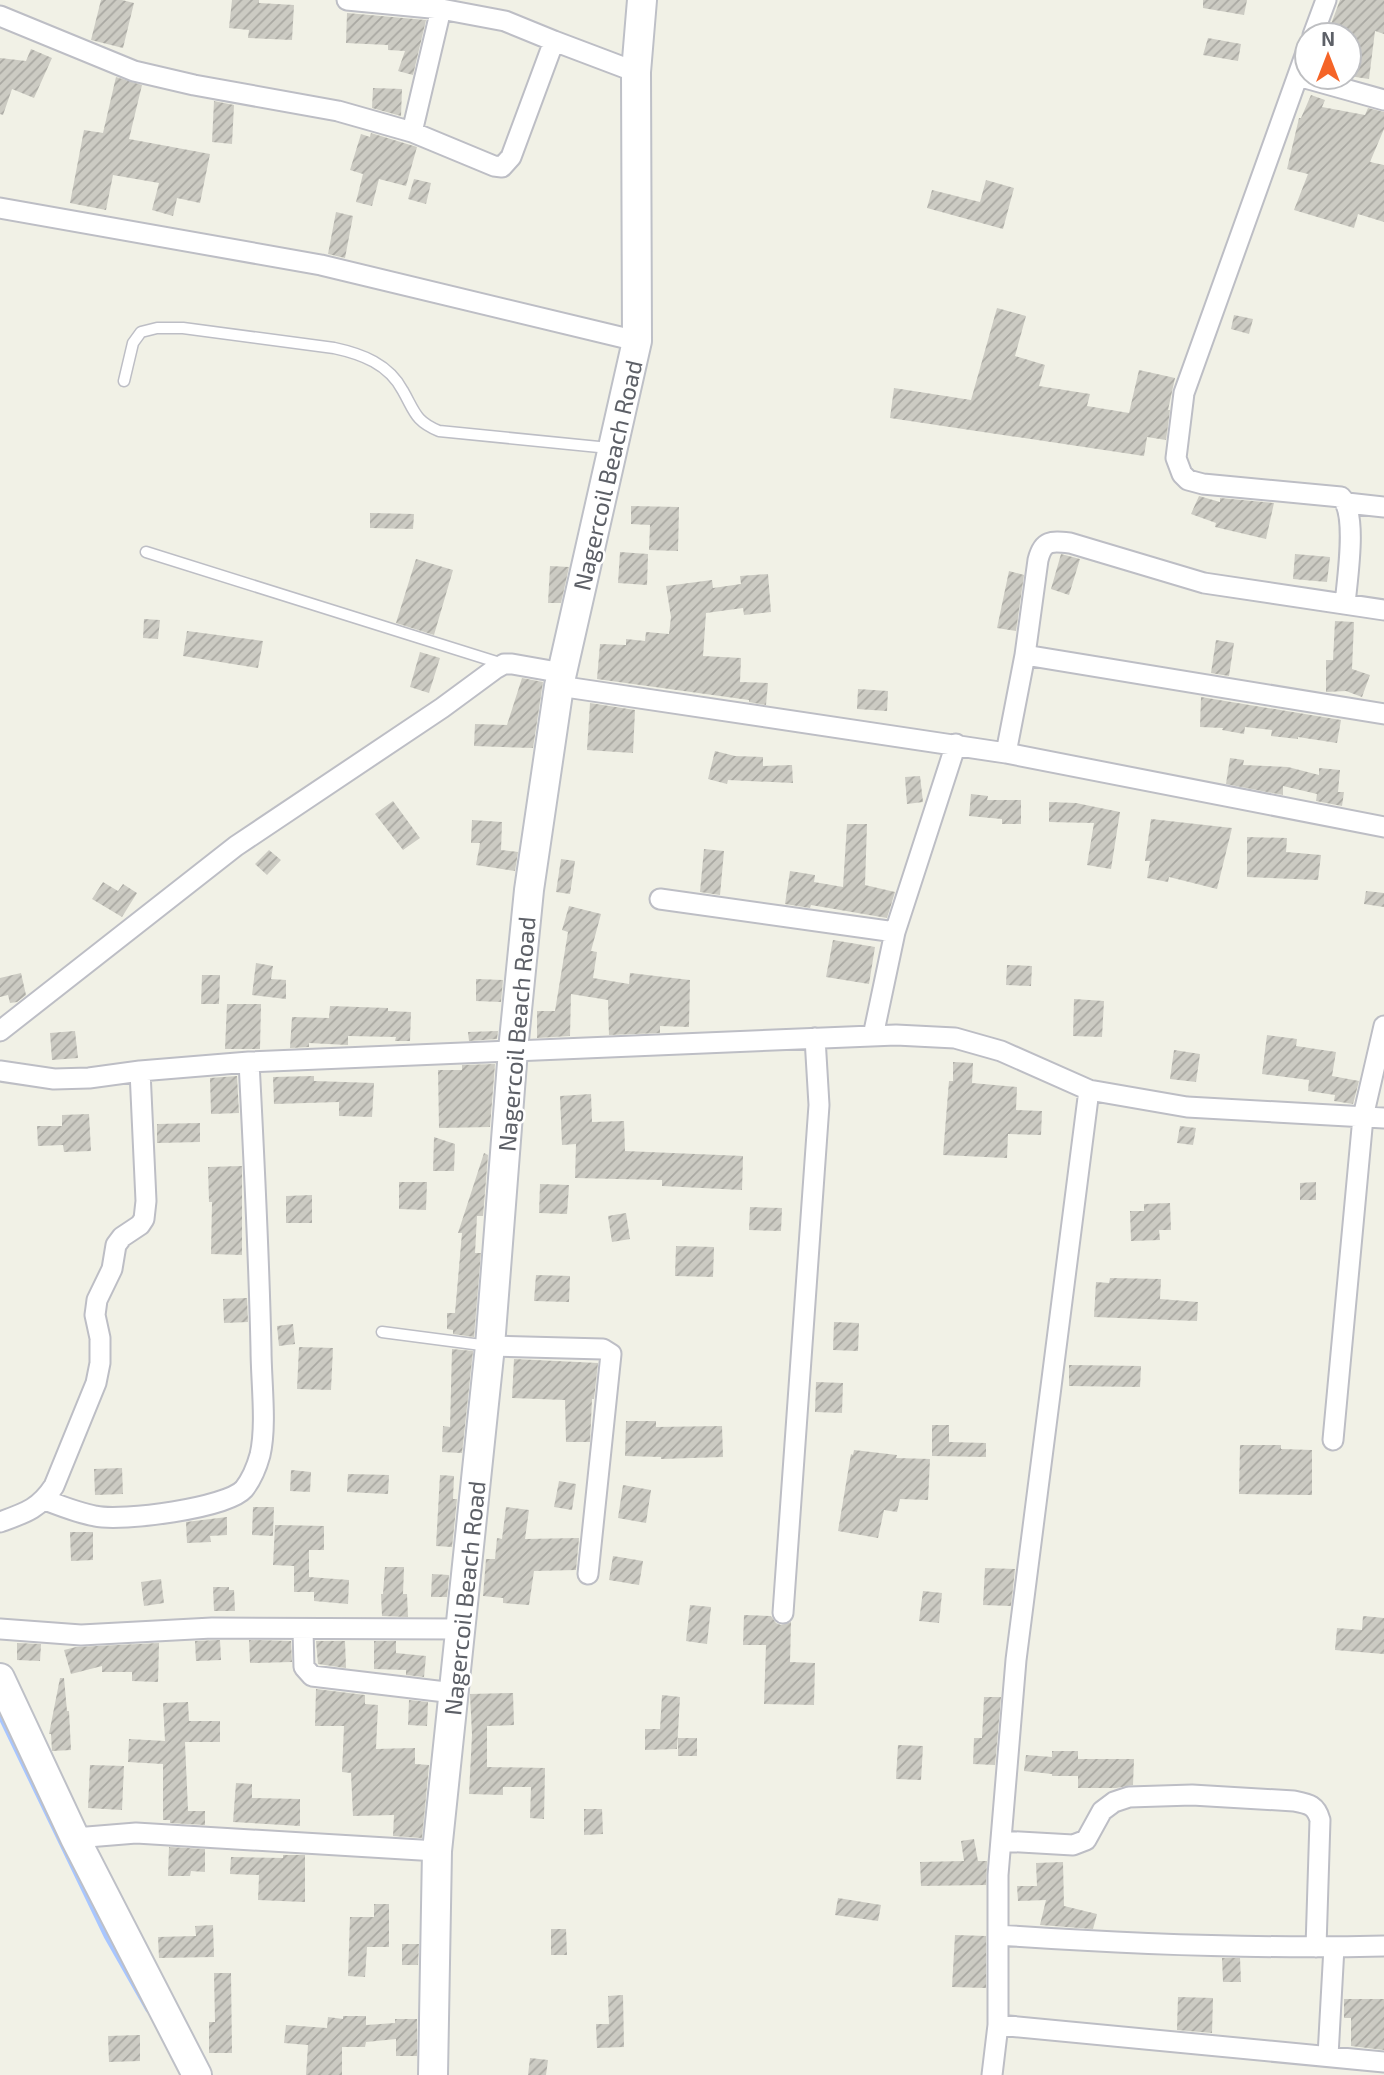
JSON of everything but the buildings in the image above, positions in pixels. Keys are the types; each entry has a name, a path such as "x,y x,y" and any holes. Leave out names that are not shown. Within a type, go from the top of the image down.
{"main road":[{"name":"Nagercoil Beach Road","path":"433,2075 437,1851 490,1346 513,1050 529,890 561,680 637,341 636,72 642,0"},
{"path":"0,1678 75,1838 198,2075"}],"street":[{"path":"346,0 441,9 505,21 636,72"},
{"path":"1318,21 1325,0"},
{"path":"412,132 441,9"},
{"path":"0,16 134,71 194,85 338,111 412,132 502,167 508,163 515,149 554,41"},
{"path":"1293,90 1184,393 1176,458 1182,474 1188,480 1203,484 1331,495 1341,497 1347,503 1384,507"},
{"path":"1352,91 1384,100"},
{"path":"0,208 321,265 637,341"},
{"path":"1345,604 1350,535 1347,503"},
{"path":"1006,752 1025,655 1041,549 1046,544 1055,541 1070,543 1204,583 1384,610"},
{"path":"1025,655 1384,714"},
{"path":"0,1031 236,846 504,664 561,680 1006,752 1384,827"},
{"path":"873,1036 895,932 956,744"},
{"path":"660,900 895,932"},
{"path":"1333,1440 1363,1117 1384,1026"},
{"path":"0,1071 54,1079 89,1079 140,1071 249,1062 873,1036 955,1038 1001,1051 1089,1090 1187,1107 1384,1118"},
{"path":"783,1613 818,1105 815,1038"},
{"path":"45,1500 96,1517 125,1518 167,1513 234,1498 245,1488 254,1472 260,1454 262,1422 259,1274 249,1062"},
{"path":"0,1522 29,1512 45,1500 54,1486 96,1383 100,1363 100,1338 95,1315 97,1300 112,1269 116,1245 121,1237 140,1225 144,1219 146,1201 140,1071"},
{"path":"992,2075 998,2025 998,1875 1016,1660 1089,1090"},
{"path":"490,1346 603,1349 611,1354 588,1574"},
{"path":"0,1629 81,1635 212,1628 461,1629"},
{"path":"303,1630 304,1667 312,1676 454,1693"},
{"path":"1001,1841 1073,1845 1086,1840 1102,1811 1114,1801 1129,1797 1192,1795 1311,1804 1317,1810 1320,1820 1328,2056"},
{"path":"75,1838 136,1833 437,1851"},
{"path":"999,1935 1122,1944 1384,1946"},
{"path":"998,2025 1384,2062"}],"lane":[{"path":"124,381 133,343 141,332 157,328 183,328 320,346 357,353 386,369 402,389 413,413 425,425 439,431 613,448"},
{"path":"146,552 504,664"},
{"path":"382,1332 490,1346"}],"waterway":[{"path":"0,1716 106,1936 148,2010"}]}
